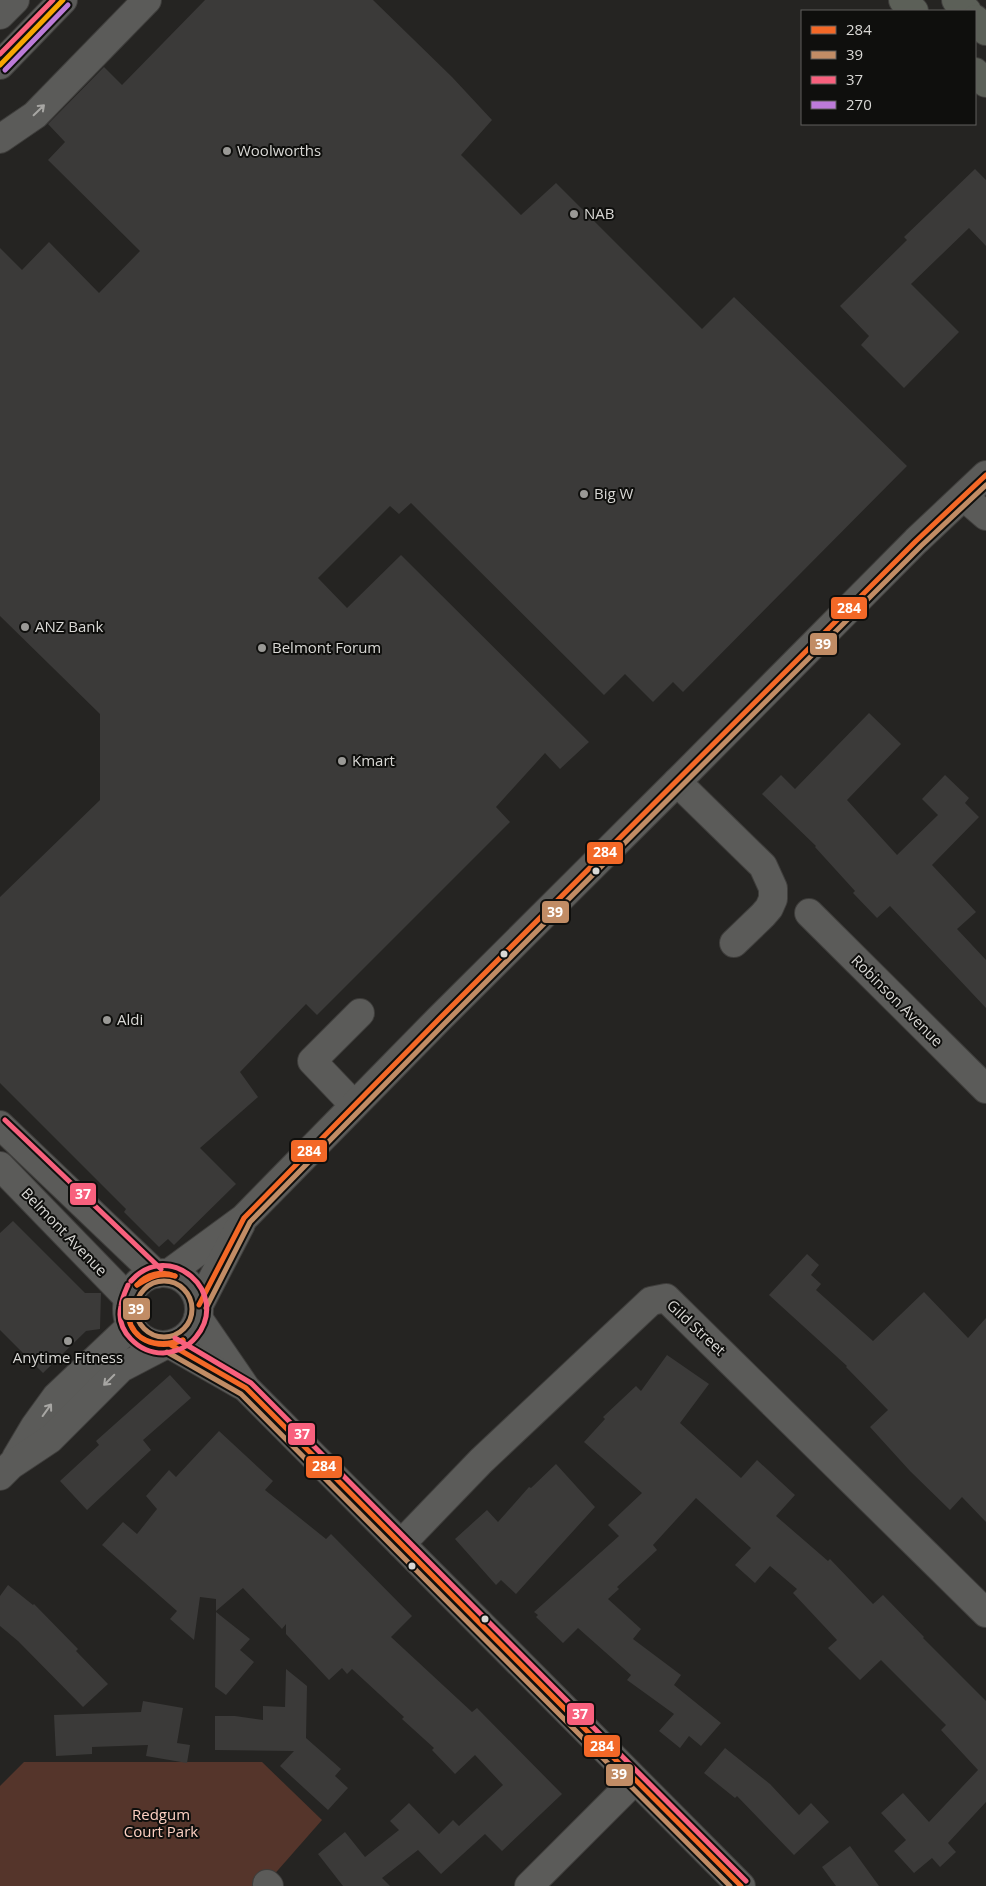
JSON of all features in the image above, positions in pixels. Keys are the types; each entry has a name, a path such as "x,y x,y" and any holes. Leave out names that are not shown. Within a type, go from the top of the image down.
{"main road":[{"path":"903,0 913,10"},
{"path":"956,0 966,10"},
{"path":"976,20 986,31"},
{"path":"976,73 986,83"}],"street":[{"path":"0,15 15,0"},
{"path":"0,65 64,0"},
{"path":"0,139 35,115 147,0"},
{"path":"6,1471 35,1426 56,1398 131,1326 128,1316 128,1298 135,1286 144,1278 162,1273 244,1218 916,540 986,475"},
{"path":"964,497 986,516"},
{"path":"678,782 762,866 773,888 773,899 769,908 734,943"},
{"name":"Robinson Avenue","path":"808,913 986,1089"},
{"path":"354,1105 312,1061 360,1013"},
{"name":"Belmont Avenue","path":"0,1125 162,1273 180,1277 190,1284 196,1294 199,1312 246,1388 741,1886"},
{"name":"Belmont Avenue","path":"0,1166 128,1298"},
{"path":"6,1471 50,1439 121,1368 180,1341 188,1335 244,1218"},
{"name":"Gild Street","path":"401,1544 481,1461 651,1301 666,1298 986,1613"},
{"name":"Belmont Avenue","path":"131,1326 145,1340 154,1344 168,1345 246,1388"},
{"path":"529,1886 635,1780"}],"green space":[{"name":"Redgum Court Park","path":"24,1762 262,1762 322,1820 264,1886 0,1886 0,1786"}],"building":[{"name":"Belmont Forum","path":"205,0 373,0 452,77 492,120 461,155 521,215 556,183 702,329 734,297 907,466 683,692 673,682 653,702 625,674 604,695 411,503 399,514 390,506 318,578 347,608 401,555 589,742 560,769 545,753 496,807 510,822 317,1015 306,1004 240,1072 258,1097 200,1148 236,1184 174,1245 168,1239 159,1247 124,1212 126,1209 0,1083 0,897 100,800 100,714 0,616 0,248 22,270 49,242 99,293 140,251 48,160 65,142 48,124 104,67 122,85"},
{"path":"975,169 986,180 986,246 969,228 911,284 959,332 904,388 861,345 869,336 840,306 907,240 904,237"},
{"path":"869,713 901,744 847,800 897,855 938,815 922,799 945,775 969,798 965,803 979,817 932,865 976,912 957,929 986,960 986,1008 890,906 877,918 853,893 855,891 816,846 762,794 781,775 795,789"},
{"path":"13,1221 85,1293 101,1293 100,1329 86,1331 43,1373 0,1330 0,1233"},
{"path":"807,1254 819,1265 811,1275 821,1284 816,1290 873,1341 924,1292 968,1338 986,1318 986,1522 962,1497 950,1510 910,1471 870,1427 888,1410 847,1366 769,1295"},
{"path":"667,1355 709,1384 680,1423 741,1478 757,1460 795,1495 776,1516 828,1561 830,1559 873,1604 883,1595 986,1701 986,1802 948,1843 956,1852 940,1867 932,1858 914,1873 894,1851 906,1840 881,1813 903,1793 929,1822 978,1770 941,1730 946,1725 881,1660 860,1680 828,1648 837,1640 793,1593 797,1589 770,1566 755,1583 735,1565 751,1548 696,1498 653,1545 657,1550 617,1587 619,1589 608,1599 641,1629 633,1639 681,1675 674,1685 721,1723 701,1746 689,1736 680,1748 659,1731 674,1714 627,1680 631,1675 578,1628 563,1643 536,1617 538,1615 534,1612 619,1536 608,1525 642,1493 584,1442 605,1419 603,1417 636,1386 641,1391"},
{"path":"170,1375 191,1398 143,1440 151,1450 87,1510 60,1481 99,1445 96,1441"},
{"path":"219,1431 273,1481 265,1490 326,1539 331,1534 412,1616 391,1637 472,1712 477,1708 562,1794 502,1851 485,1834 441,1874 418,1850 382,1878 390,1886 343,1886 318,1854 345,1832 365,1857 399,1830 390,1821 409,1803 439,1834 453,1820 459,1826 503,1785 475,1755 455,1774 432,1750 434,1748 402,1719 404,1717 352,1669 347,1674 342,1668 329,1680 286,1634 286,1624 282,1629 243,1588 216,1611 216,1599 200,1597 194,1640 170,1619 177,1611 102,1545 123,1522 137,1534 157,1509 146,1496 169,1470 176,1477"},
{"path":"556,1464 595,1507 516,1594 501,1580 496,1585 455,1539 487,1510 498,1522 529,1487 531,1488"},
{"path":"8,1585 34,1604 78,1649 76,1651 108,1684 83,1707 18,1641 0,1626 0,1596"},
{"path":"216,1612 250,1639 240,1650 254,1662 226,1695 215,1687"},
{"path":"286,1669 307,1686 306,1738 341,1769 335,1776 348,1788 328,1810 280,1766 294,1751 215,1750 215,1716 235,1716 263,1720 263,1706 285,1707"},
{"path":"143,1701 183,1708 177,1743 190,1745 187,1763 146,1756 148,1745 92,1747 92,1754 56,1756 54,1715 141,1712"},
{"path":"725,1748 770,1784 799,1815 811,1803 829,1822 794,1855 737,1796 735,1798 704,1773"},
{"path":"850,1846 879,1886 836,1886 822,1867"}],"transit line":[{"name":"37","path":"0,54 53,0"},
{"path":"0,65 63,0"},
{"name":"270","path":"5,70 68,5"},
{"name":"284","path":"199,1305 244,1218 439,1019 916,541 986,475"},
{"name":"39","path":"206,1308 250,1222 444,1024 921,546 986,485"},
{"name":"37","path":"5,1120 161,1269"},
{"name":"37","path":"128,1285 122,1300 120,1315 125,1332 131,1339 145,1349 163,1353 177,1350 193,1341 205,1320 206,1304 201,1289 191,1276 178,1268 162,1265 146,1269 131,1281"},
{"name":"284","path":"137,1285 145,1278 154,1274 165,1273 175,1276"},
{"name":"284","path":"137,1285 155,1276 175,1276"},
{"name":"39","path":"164,1281 179,1286 187,1294 192,1309 187,1324 179,1332 164,1337 149,1332 141,1324 136,1309 141,1294 149,1286 164,1281"},
{"name":"284","path":"128,1309 129,1319 135,1332 147,1341 168,1343 183,1340"},
{"name":"284","path":"128,1309 132,1328 145,1340 164,1344 183,1340"},
{"name":"37","path":"175,1338 251,1383 746,1881"},
{"name":"284","path":"171,1345 246,1388 741,1886"},
{"name":"39","path":"167,1352 241,1394 730,1886"}],"place":[{"name":"Woolworths","path":"227,151"},
{"name":"NAB","path":"574,214"},
{"name":"Big W","path":"584,494"},
{"name":"ANZ Bank","path":"25,627"},
{"name":"Belmont Forum","path":"262,648"},
{"name":"Kmart","path":"342,761"},
{"name":"Aldi","path":"107,1020"},
{"name":"Anytime Fitness","path":"68,1341"}]}
